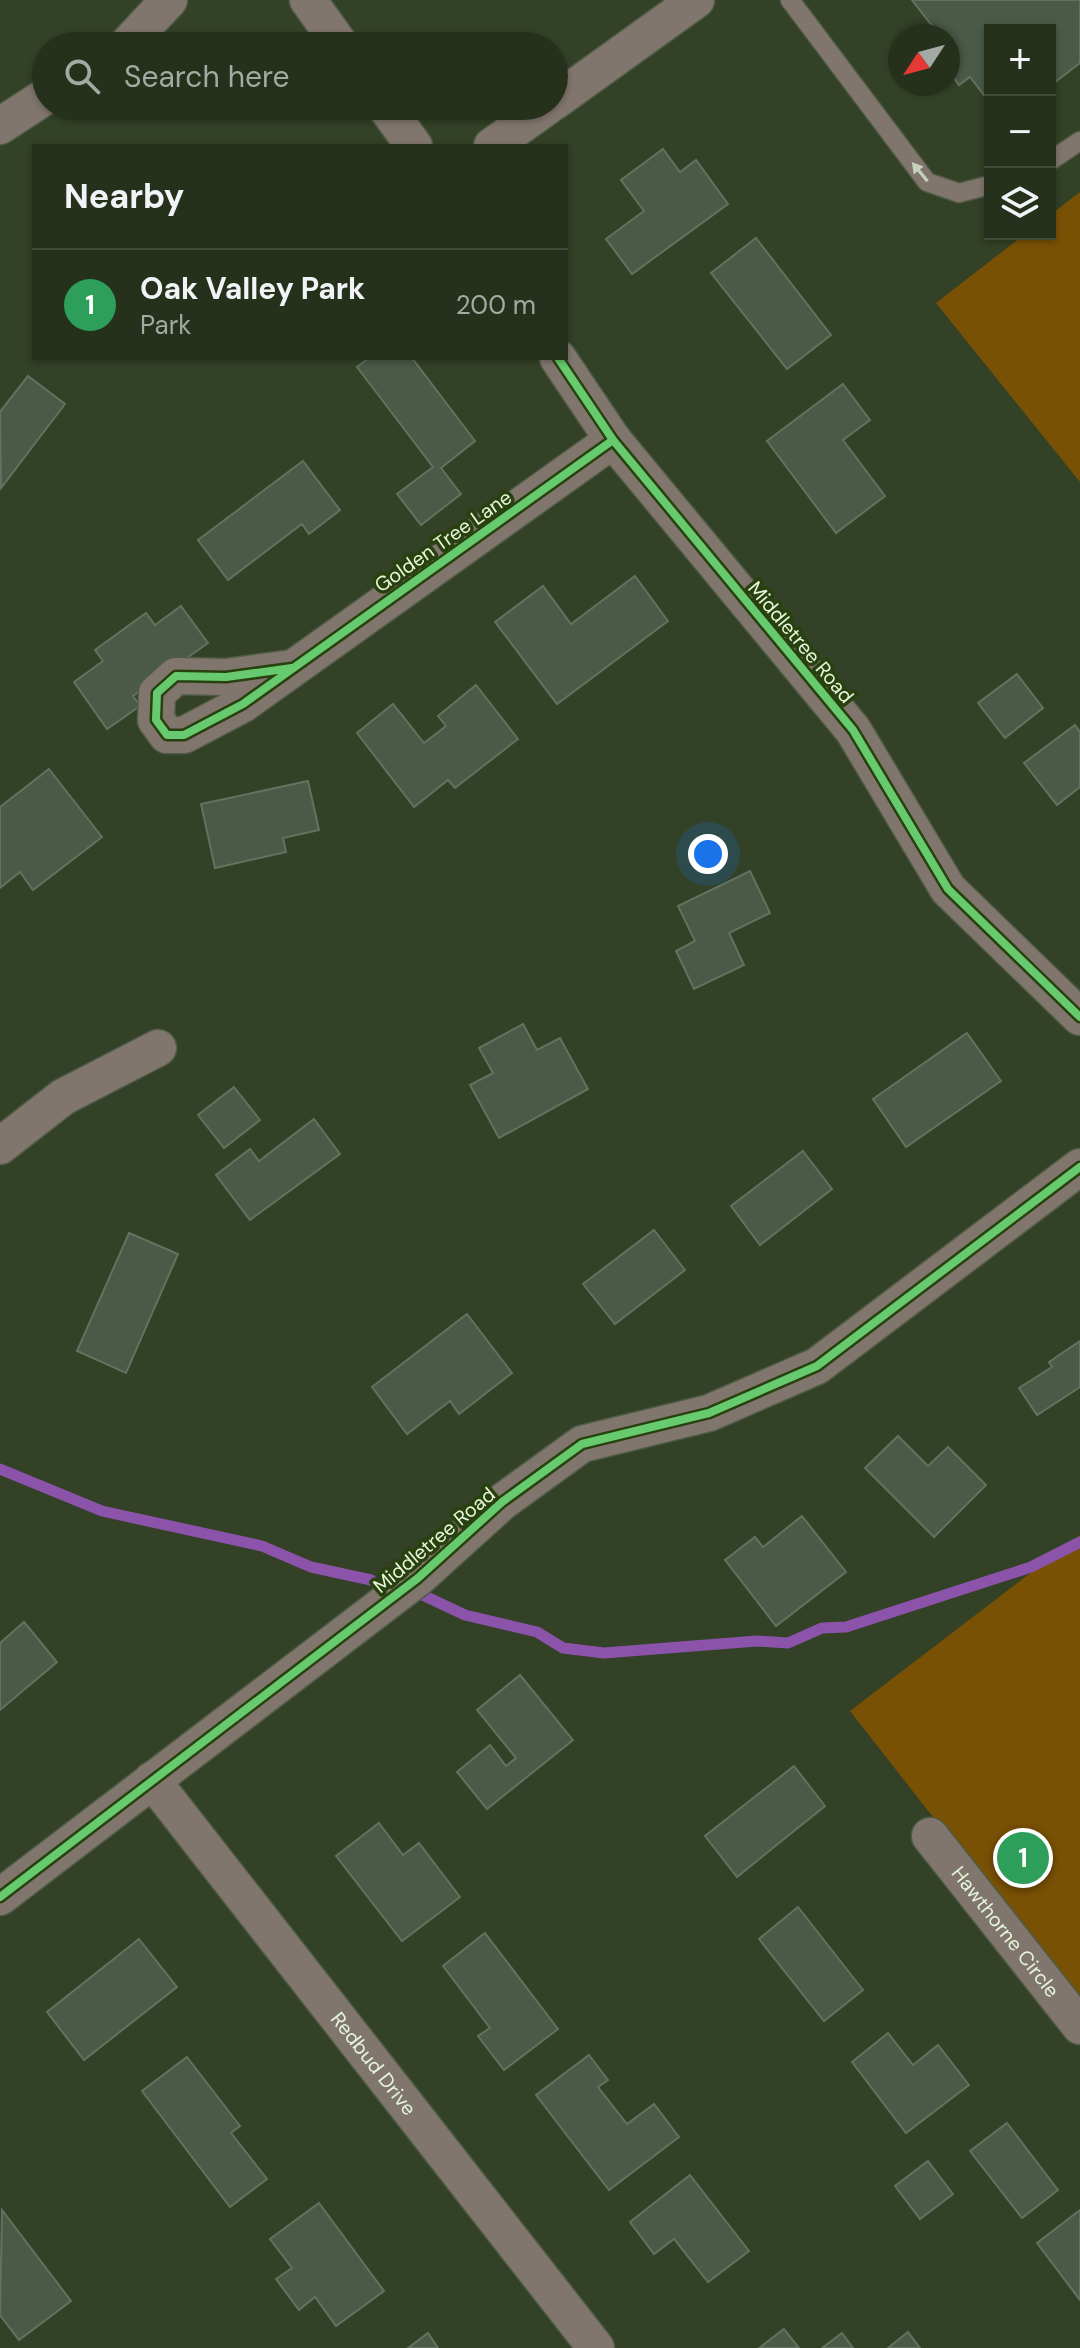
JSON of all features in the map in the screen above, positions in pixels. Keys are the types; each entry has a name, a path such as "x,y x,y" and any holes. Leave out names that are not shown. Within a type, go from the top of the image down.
{"street":[{"path":"139,32 169,0"},
{"path":"308,0 331,32"},
{"path":"568,92 696,0"},
{"path":"0,126 32,105"},
{"path":"395,120 413,144"},
{"path":"495,144 528,120"},
{"name":"Middletree Road","path":"559,360 613,440 853,730 948,889 1080,1017"},
{"name":"Golden Tree Lane","path":"292,668 613,440"},
{"path":"0,1146 63,1097 158,1048"},
{"name":"Middletree Road","path":"0,1897 418,1578 502,1502 582,1444 709,1413 817,1366 1080,1167"},
{"name":"Redbud Drive","path":"152,1780 596,2348"},
{"name":"Hawthorne Circle","path":"930,1836 1080,2026"}],"lane":[{"path":"790,0 927,182 959,193 984,187"},
{"path":"1056,157 1080,141"}],"shaded area":[{"path":"1080,192 1080,482 936,303 1017,240 1056,240 1056,210"},
{"path":"1080,1535 1080,2005 850,1711"}],"building":[{"path":"912,0 1080,0 1080,63 1056,81 1056,24 984,24 984,95 970,77 960,84 960,24 930,24"},
{"path":"663,149 680,172 696,160 728,204 632,274 606,239 644,211 621,180"},
{"path":"756,238 831,335 787,369 711,273"},
{"path":"366,360 414,360 475,441 441,468 461,494 421,525 397,494 433,467 357,367"},
{"path":"28,376 65,404 1,488 0,412"},
{"path":"843,384 870,420 843,440 885,496 836,533 767,441"},
{"path":"303,461 340,510 309,534 302,524 228,580 198,540"},
{"path":"635,576 668,621 557,704 495,622 543,586 571,624"},
{"path":"181,606 208,643 133,696 140,706 107,729 74,682 103,661 95,650 146,613 155,625"},
{"path":"1017,674 1043,708 1005,738 978,703"},
{"path":"476,685 518,739 455,788 448,780 414,807 357,733 393,704 424,743 446,726 438,716"},
{"path":"1075,725 1080,732 1080,787 1057,805 1024,763"},
{"path":"49,769 102,837 33,890 20,872 0,888 0,807"},
{"path":"308,781 319,830 283,838 286,852 215,868 201,804"},
{"path":"750,871 770,913 729,933 744,965 694,989 676,951 695,941 678,906"},
{"path":"523,1024 537,1050 560,1038 588,1089 499,1138 470,1085 493,1073 479,1048"},
{"path":"967,1033 1001,1081 906,1147 873,1099"},
{"path":"234,1087 260,1120 224,1148 198,1115"},
{"path":"314,1119 340,1154 250,1220 216,1175 250,1149 259,1161"},
{"path":"803,1151 832,1189 760,1245 731,1206"},
{"path":"654,1230 685,1270 615,1324 583,1284"},
{"path":"129,1233 178,1254 126,1373 77,1351"},
{"path":"467,1314 512,1373 459,1414 450,1401 407,1434 372,1387"},
{"path":"1080,1341 1080,1387 1037,1415 1019,1388 1052,1367 1049,1362"},
{"path":"898,1436 928,1466 948,1447 986,1485 934,1537 865,1468"},
{"path":"802,1516 846,1572 776,1626 725,1560 755,1537 763,1547"},
{"path":"24,1622 57,1662 0,1710 0,1643"},
{"path":"520,1675 573,1740 487,1809 457,1772 490,1745 506,1766 516,1758 477,1710"},
{"path":"794,1766 825,1806 737,1877 705,1836"},
{"path":"379,1823 403,1855 419,1843 460,1897 402,1941 336,1856"},
{"path":"798,1907 863,1990 824,2021 759,1939"},
{"path":"485,1933 558,2029 504,2070 478,2036 490,2028 443,1966"},
{"path":"139,1939 177,1987 84,2060 47,2012"},
{"path":"888,2033 913,2065 938,2045 969,2085 906,2133 852,2062"},
{"path":"589,2055 608,2080 598,2087 627,2124 654,2104 679,2137 609,2190 536,2095"},
{"path":"187,2057 240,2126 231,2133 267,2179 230,2207 142,2091"},
{"path":"1007,2123 1058,2190 1022,2218 970,2151"},
{"path":"928,2161 953,2194 920,2219 895,2186"},
{"path":"690,2175 749,2251 708,2282 674,2239 654,2254 630,2222"},
{"path":"319,2203 384,2291 336,2326 315,2297 299,2310 276,2279 292,2268 270,2239"},
{"path":"2,2210 71,2301 19,2340 0,2315"},
{"path":"1080,2210 1080,2300 1037,2243"},
{"path":"784,2329 799,2348 759,2348"},
{"path":"908,2332 920,2348 888,2348"},
{"path":"428,2333 438,2348 408,2348"},
{"path":"842,2333 853,2348 822,2348"}],"waterway":[{"path":"0,1469 102,1511 262,1546 311,1567 371,1580"},
{"path":"412,1590 465,1615 537,1632 563,1648 604,1653 757,1641 788,1643 822,1628 846,1627 1031,1567 1080,1542"}],"cycle path":[{"path":"559,360 613,440 853,730 948,889 1080,1017"},
{"path":"292,668 226,677 176,676 157,693 156,720 167,735 184,735 243,704 613,440"},
{"path":"0,1897 418,1578 502,1502 582,1444 709,1413 817,1366 1080,1167"}],"place":[{"name":"Oak Valley Park","path":"1023,1858"}]}
